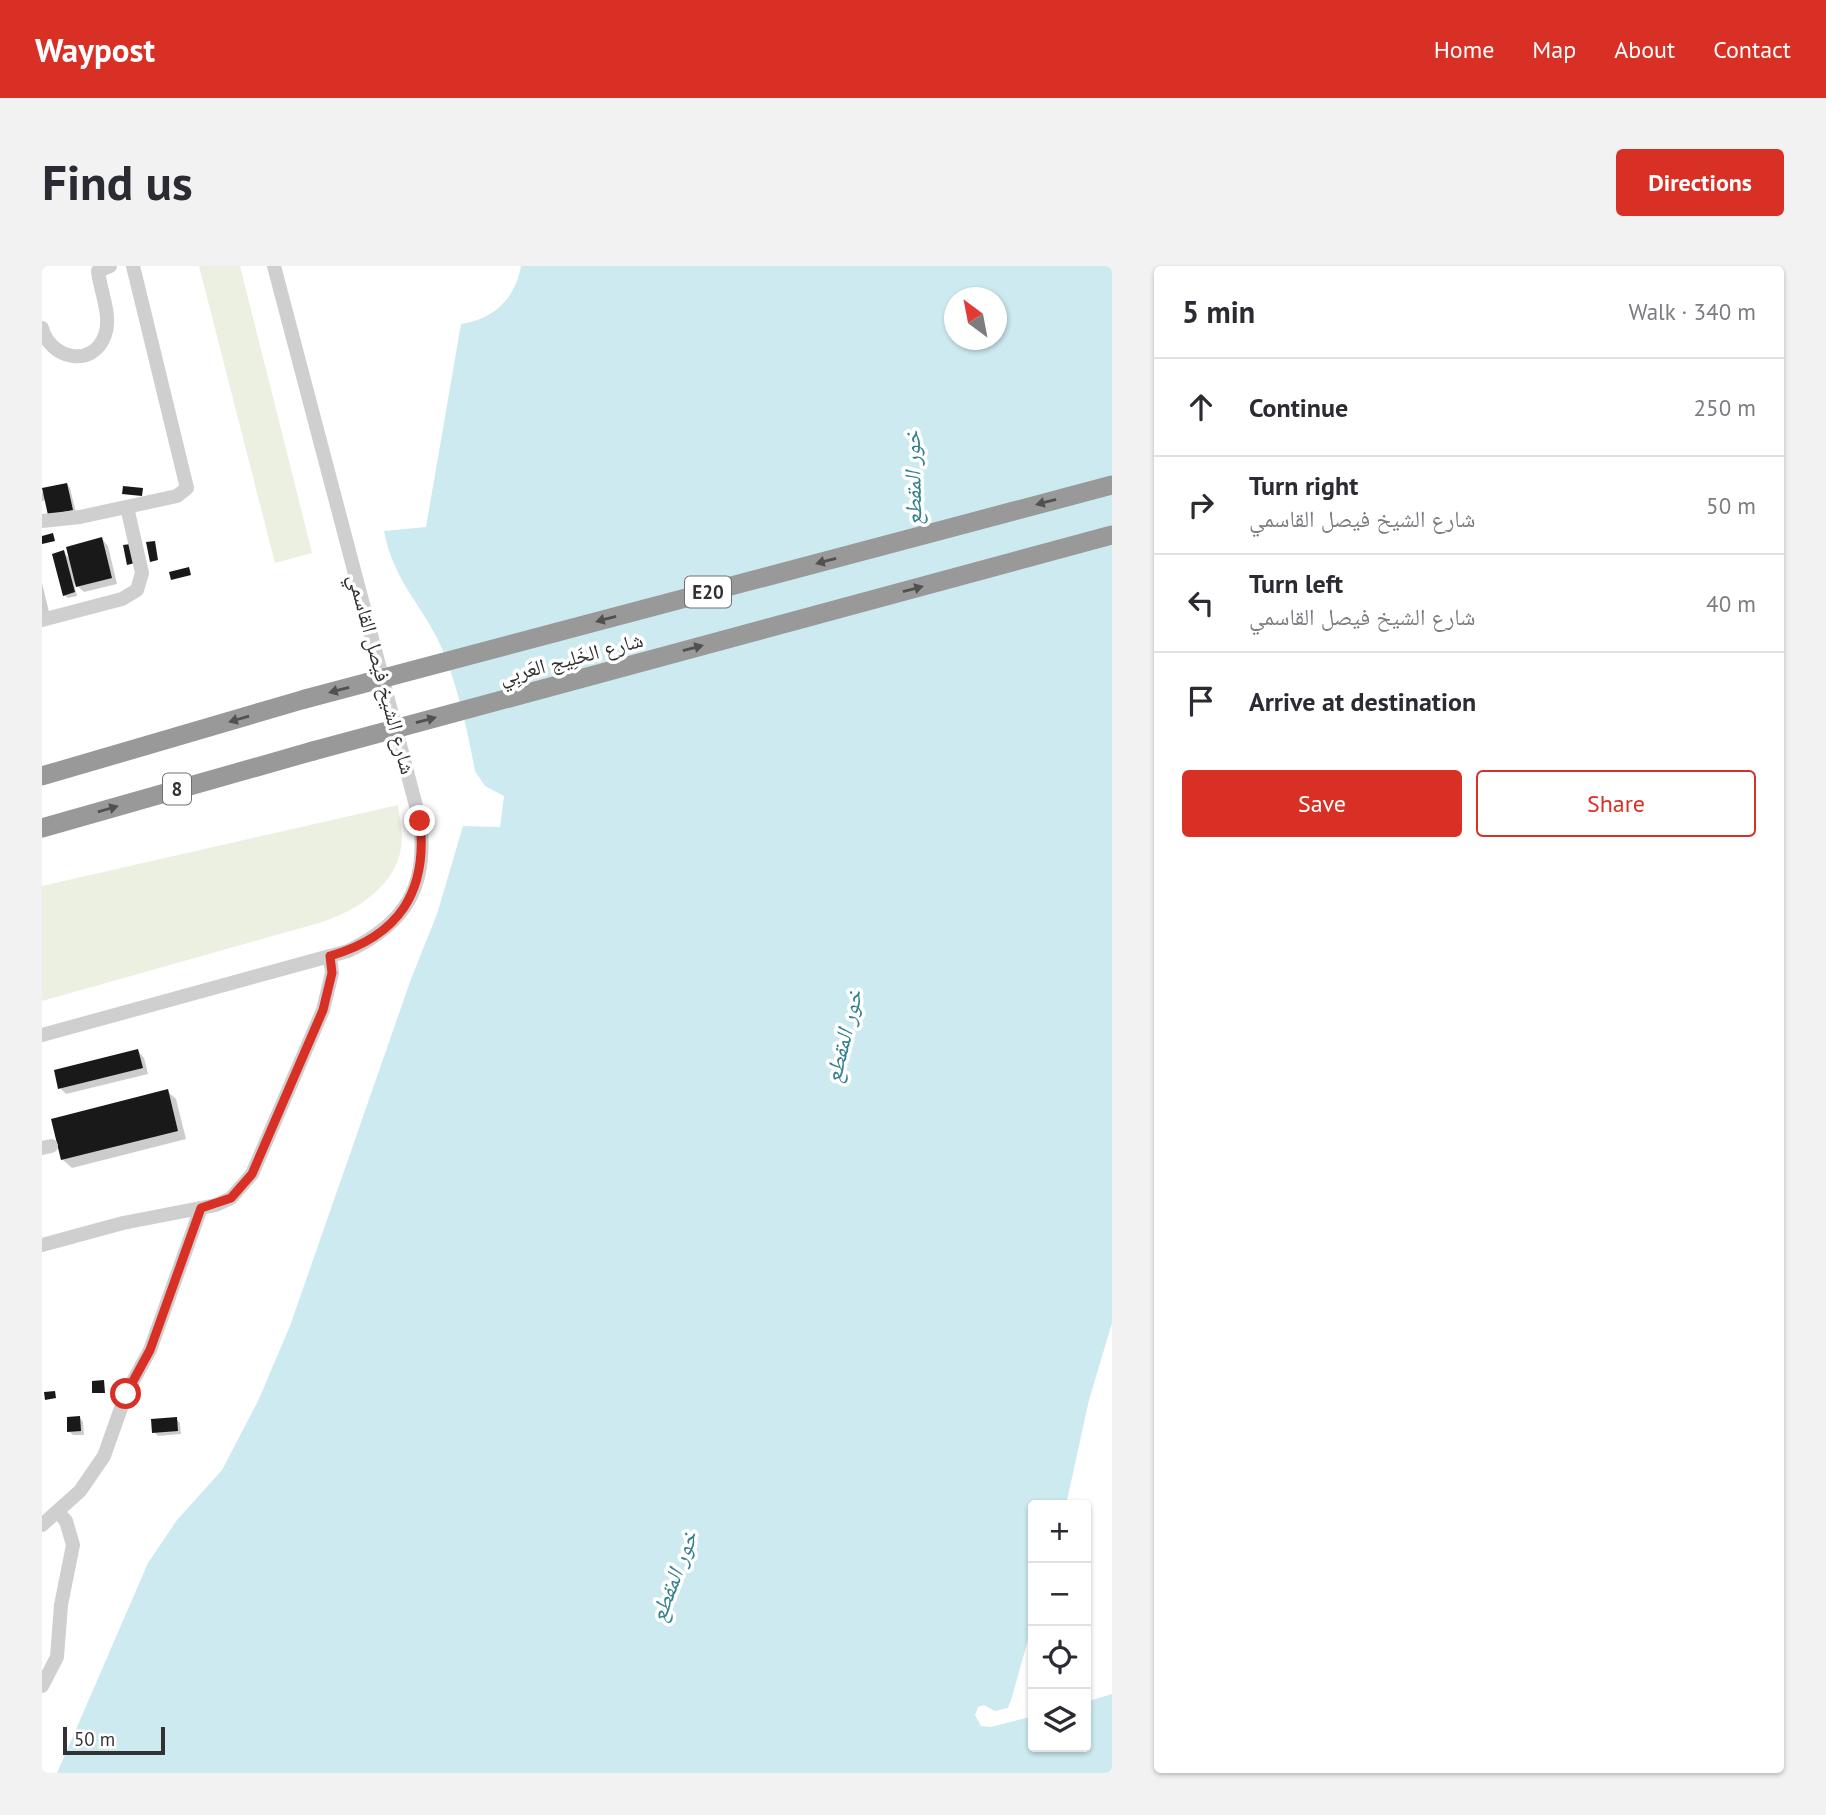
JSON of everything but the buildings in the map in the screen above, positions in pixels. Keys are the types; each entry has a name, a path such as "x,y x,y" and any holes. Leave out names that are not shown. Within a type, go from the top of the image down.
{"highway":[{"name":"شارع الخَلِيج العَربِي","path":"42,774 75,767 305,699 1112,485"},
{"name":"شارع الخَلِيج العَربِي","path":"42,828 313,751 1112,535"}],"street":[{"path":"42,328 47,343 63,355 84,355 96,349 104,338 107,325 98,271 110,266"},
{"path":"42,521 180,495 188,485 133,266"},
{"name":"شارع الشيخ فيصل القاسمي","path":"42,1035 330,956 374,939 395,921 411,898 420,872 422,844 416,807 274,266"},
{"path":"42,620 122,599 137,590 142,573 127,507"},
{"path":"42,1245 123,1223 201,1208 231,1198 252,1174 323,1010 332,973 330,956"},
{"path":"42,1525 89,1480 104,1456 126,1394 150,1350 201,1208"},
{"path":"42,1686 57,1657 61,1605 73,1545 71,1532 58,1512"}],"green space":[{"path":"199,266 240,266 312,553 275,563"},
{"path":"398,805 402,838 394,869 374,893 348,911 319,923 42,1001 42,886"}],"water":[{"name":"خور المقطع","path":"521,266 1112,266 1112,1323 1089,1400 1067,1500 1028,1500 1028,1640 1012,1697 1008,1708 995,1711 984,1705 978,1707 975,1715 981,1726 991,1727 1028,1717 1028,1752 1091,1752 1091,1700 1112,1694 1112,1773 57,1773 148,1563 177,1520 222,1470 258,1401 290,1326 411,979 437,914 463,826 500,827 504,796 485,786 475,771 463,713 445,656 430,625 395,567 384,531 426,527 461,324 493,312 514,288"}],"route":[{"path":"126,1394 150,1350 201,1208 231,1198 252,1174 323,1010 332,973 330,956 374,939 395,921 411,898 420,872 420,821"}]}
